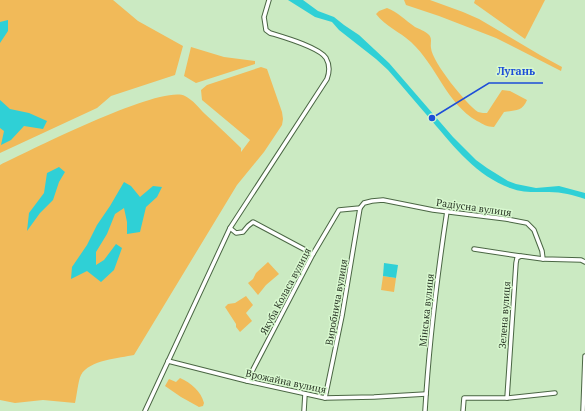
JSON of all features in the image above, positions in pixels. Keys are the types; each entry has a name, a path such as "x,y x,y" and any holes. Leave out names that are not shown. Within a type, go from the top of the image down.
{"street":[{"path":"145,411 230,228 328,79 330,71 325,57 320,52 309,46 270,33 266,30 264,17 269,0"},
{"name":"Радіусна вулиця","path":"339,210 360,208 364,203 383,200 433,210 527,223 534,230 542,251 542,258"},
{"name":"Виробнича вулиця","path":"325,398 342,316 360,208"},
{"name":"Якуба Коласа вулиця","path":"247,381 313,254 339,210"},
{"name":"Мінська вулиця","path":"425,411 439,261 447,211"},
{"path":"230,228 236,233 243,232 253,222 313,254"},
{"path":"474,249 521,256 581,260 585,262"},
{"name":"Зелена вулиця","path":"507,398 516,263 517,258 521,256"},
{"path":"583,411 585,356"},
{"name":"Врожайна вулиця","path":"168,361 247,381 325,398 426,394"},
{"path":"463,411 464,398 507,398 555,393"},
{"path":"304,411 305,394"}],"shaded area":[{"path":"0,0 113,0 138,21 183,46 175,75 111,96 97,108 0,153"},
{"path":"404,0 430,0 479,19 562,67 561,71 496,38 406,5"},
{"path":"475,0 545,0 525,39 474,3"},
{"path":"387,8 430,36 433,54 443,73 466,101 478,112 487,113 502,90 510,91 527,100 523,107 518,110 504,112 494,127 487,126 477,121 466,113 449,94 428,62 411,42 384,22 376,14"},
{"path":"191,47 224,57 255,61 255,64 196,83 184,76"},
{"path":"261,67 267,69 282,112 282,125 264,152 237,185 134,355 105,360 85,370 81,375 78,384 75,403 43,400 15,403 0,400 0,165 94,121 150,100 171,95 185,96 196,104 241,148 241,152 250,140 202,100 201,90 207,85"},
{"path":"268,262 279,274 266,285 258,295 248,283"},
{"path":"383,276 396,278 394,292 381,290"},
{"path":"246,296 253,305 246,313 252,321 240,332 225,307 228,304 235,303"},
{"path":"180,378 188,382 198,391 203,399 203,406 199,407 165,386 169,379 176,382"}],"water":[{"path":"288,0 303,0 318,11 334,17 359,35 389,63 453,137 476,160 487,168 508,181 516,184 536,188 559,186 585,193 585,199 558,193 515,190 498,183 487,176 467,160 388,70 376,59 339,30 332,22 315,17"},
{"path":"8,20 8,31 0,43 0,22"},
{"path":"0,100 10,109 29,113 47,121 43,129 24,126 11,140 1,145 4,131 0,128"},
{"path":"59,167 65,172 59,182 53,200 40,213 27,231 29,213 44,193 47,173"},
{"path":"124,182 131,186 140,197 153,186 162,187 157,197 146,207 140,232 127,234 127,222 124,208 115,214 107,234 96,252 96,265 104,260 116,244 122,248 114,270 101,282 87,271 71,279 72,267 87,245 97,225"},
{"path":"384,263 398,265 396,278 383,276"}],"place":[{"name":"Лугань","path":"432,118"}]}
